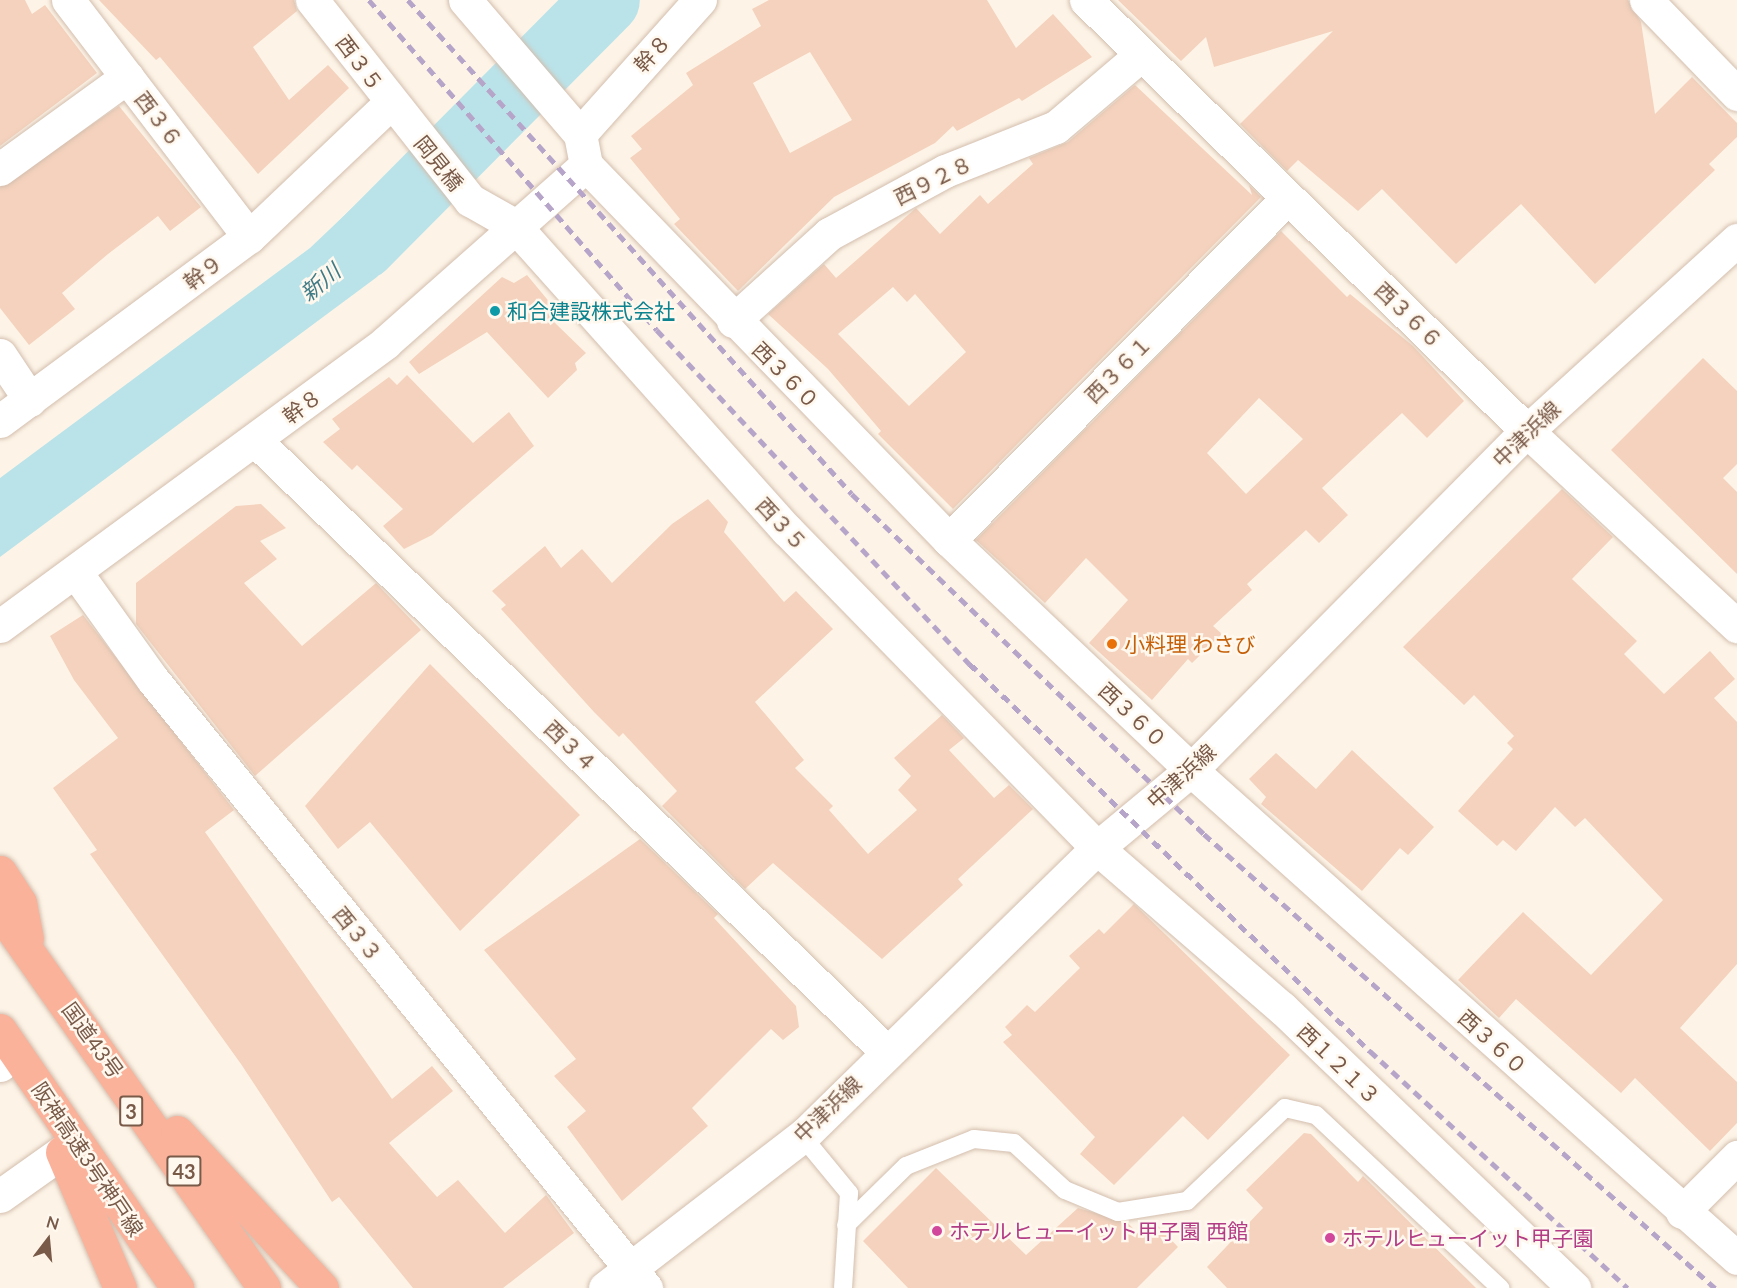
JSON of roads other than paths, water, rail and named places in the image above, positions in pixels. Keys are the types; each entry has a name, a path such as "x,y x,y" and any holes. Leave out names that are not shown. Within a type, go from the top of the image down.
{"highway":[{"name":"国道43号","path":"0,872 10,908 30,955 104,1054 263,1288"},
{"name":"3","path":"0,933 263,1288"},
{"name":"阪神高速3号神戸線","path":"0,1029 177,1288"},
{"path":"104,1054 322,1288"},
{"path":"0,1064 157,1288"},
{"path":"62,1152 120,1288"}],"street":[{"name":"西３６","path":"68,0 249,237"},
{"name":"西３５","path":"312,0 399,115"},
{"name":"幹８","path":"580,134 700,0"},
{"name":"西３６６","path":"1086,0 1527,431 1737,626"},
{"path":"1646,0 1737,94"},
{"path":"480,6 580,134 586,165"},
{"name":"西９２８","path":"733,321 829,234 945,171 1056,127 1142,55"},
{"path":"0,169 127,77"},
{"name":"岡見橋","path":"399,115 470,200"},
{"name":"幹９","path":"0,422 249,237 399,115"},
{"name":"幹８","path":"0,626 77,574 386,342 514,225 586,165"},
{"name":"西３６０","path":"586,165 733,321 949,540 1191,770 1682,1212 1737,1258"},
{"name":"西３６１","path":"949,540 1288,197"},
{"name":"西３５","path":"470,200 514,225 787,530 1097,848"},
{"name":"中津浜線","path":"604,1288 639,1279 802,1136 885,1051 1097,848 1191,770 1527,431 1737,240"},
{"path":"0,355 30,400"},
{"name":"西３４","path":"256,441 885,1051"},
{"name":"西３３","path":"77,574 153,680 639,1279"},
{"name":"西１２１３","path":"1097,848 1282,1008 1574,1288"},
{"path":"0,853 10,908"},
{"path":"0,1196 62,1152"},
{"path":"1682,1212 1737,1157"}],"lane":[{"path":"846,1225 906,1166 974,1139 1014,1143 1065,1190 1118,1212 1187,1201 1285,1108 1316,1115 1500,1288"},
{"path":"802,1136 849,1193 843,1288"}],"water":[{"path":"409,154 441,194 377,277 0,557 0,478 310,248"}],"waterway":[{"name":"新川","path":"362,246 606,0"}],"railway":[{"path":"369,0 657,330 970,664 1370,1051 1628,1288"},
{"path":"408,0 852,494 1204,834 1715,1288"}],"place":[{"name":"和合建設株式会社","path":"495,311"},
{"name":"小料理 わさび","path":"1112,644"},
{"name":"ホテルヒューイット甲子園 西館","path":"937,1231"},
{"name":"ホテルヒューイット甲子園","path":"1330,1238"}]}
